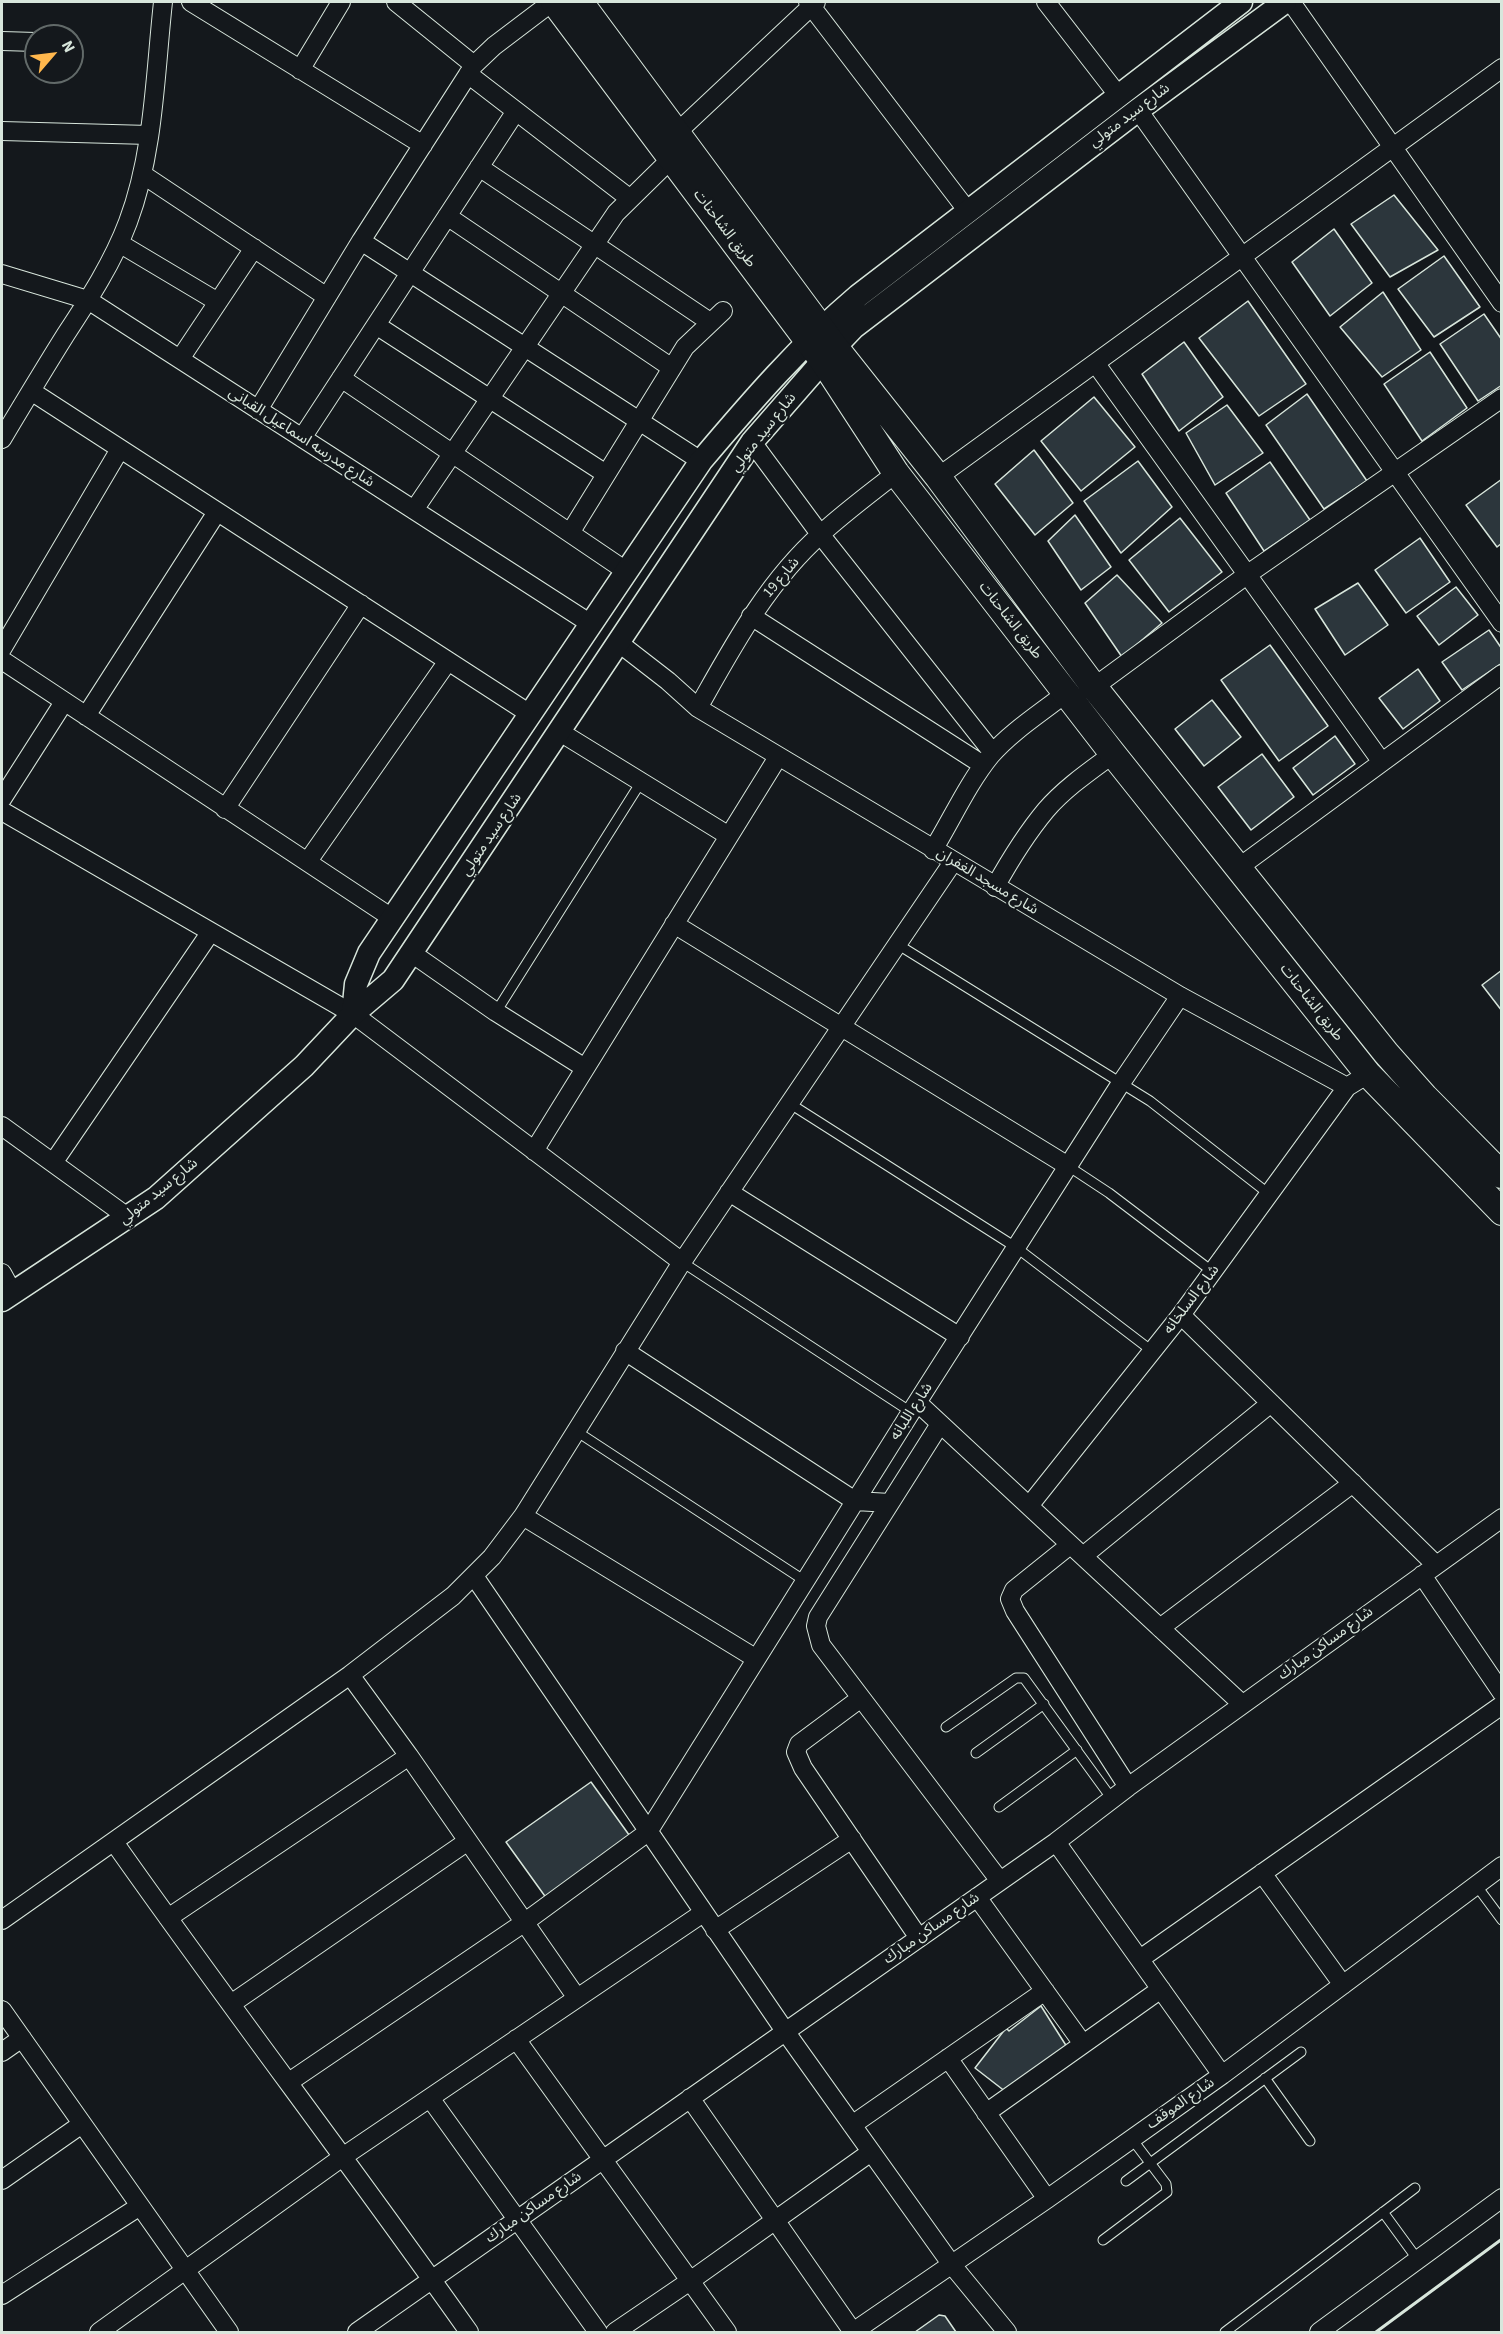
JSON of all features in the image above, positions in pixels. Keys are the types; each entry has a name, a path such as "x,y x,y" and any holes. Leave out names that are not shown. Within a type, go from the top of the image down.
{"main road":[{"name":"طريق الشاحنات","path":"553,2 670,146 822,344 938,477 1094,687 1386,1053 1425,1097 1502,1175"},
{"name":"طريق الشاحنات","path":"580,2 670,146"},
{"name":"طريق الشاحنات","path":"822,344 896,473 1113,754 1357,1081 1502,1212"}],"street":[{"path":"2,439 88,300 119,243 142,174 149,135 163,2"},
{"path":"190,2 423,145"},
{"path":"300,70 341,2"},
{"path":"396,2 516,111 629,198"},
{"path":"258,410 361,241 471,70 494,46 553,2"},
{"path":"1046,2 1118,95"},
{"name":"شارع سيد متولي","path":"7,1297 156,1198 304,1066 353,1014 384,990 413,954 752,442 858,296 967,210 1241,2"},
{"name":"شارع سيد متولي","path":"353,1014 356,984 369,952 701,461 755,398 822,344 854,327 1138,110 1284,2"},
{"path":"1291,2 1502,303"},
{"path":"414,510 594,244 629,198 670,146 812,3 967,210"},
{"path":"2,41 24,42"},
{"path":"938,477 1502,68"},
{"path":"1138,110 1502,623"},
{"path":"302,438 516,111"},
{"path":"2,131 149,135"},
{"path":"479,167 594,244 716,317 685,347 570,533"},
{"path":"142,174 327,297"},
{"path":"447,216 672,368"},
{"path":"361,241 701,461"},
{"path":"119,243 218,302"},
{"path":"180,359 254,248"},
{"name":"شارع مدرسه اسماعيل القبانى","path":"2,274 88,300 591,624"},
{"path":"376,325 606,474"},
{"path":"1096,364 1381,761"},
{"path":"341,378 626,571"},
{"path":"31,391 530,714"},
{"path":"1094,687 1248,574 1502,398"},
{"path":"752,442 988,759"},
{"path":"2,649 120,449"},
{"name":"شارع 19","path":"698,708 751,616 792,564 820,534 896,473"},
{"path":"86,716 217,512"},
{"path":"225,809 361,604"},
{"path":"751,616 988,759"},
{"name":"شارع مسجد الغفران","path":"619,643 698,708 995,887 1180,996 1357,1081"},
{"path":"2,660 392,918"},
{"path":"308,861 448,661"},
{"path":"1238,867 1502,674"},
{"path":"933,850 988,759 1020,728 1066,693"},
{"path":"2,799 64,702"},
{"path":"560,732 729,836"},
{"path":"995,887 1020,843 1047,809 1078,780 1113,754"},
{"path":"534,1150 778,756"},
{"path":"2,811 353,1014 682,1262"},
{"path":"2,1920 350,1675 426,1618 492,1557 523,1516 682,1262 953,862"},
{"path":"674,924 1068,1167"},
{"path":"53,1163 210,933"},
{"path":"413,954 496,1012 585,1068"},
{"name":"شارع اللبانه","path":"648,1832 755,1658 914,1408 1121,1083 1180,996"},
{"name":"شارع السلخانه","path":"1029,1506 1181,1315 1269,1194 1357,1081"},
{"path":"2,1126 129,1218"},
{"path":"729,1192 960,1337"},
{"path":"2,1273 7,1297"},
{"path":"1181,1315 1353,1483 1429,1570 1502,1693"},
{"path":"626,1351 855,1501 890,1503"},
{"path":"1128,1787 1015,1611 1010,1599 1014,1590 1076,1550 1271,1403"},
{"path":"914,1408 940,1424 1242,1704"},
{"path":"940,1424 818,1617 816,1626 821,1645 1000,1881"},
{"path":"1160,1628 1353,1483"},
{"path":"523,1516 755,1658"},
{"name":"شارع مساكن مبارك","path":"357,2332 1056,1842 1242,1704 1502,1518"},
{"path":"474,1576 785,2031 952,2265 1007,2332"},
{"path":"350,1675 577,1998"},
{"path":"861,1698 799,1744 796,1752 803,1768 919,1938"},
{"path":"1140,1959 1502,1706"},
{"path":"168,1918 409,1756"},
{"path":"289,2082 525,1922 648,1832"},
{"path":"715,1930 852,1839"},
{"path":"231,2004 468,1841"},
{"path":"114,1842 344,2156 469,2332"},
{"path":"1056,1842 1222,2074"},
{"name":"شارع الموقف","path":"853,2332 1132,2139 1502,1866"},
{"path":"1262,1873 1342,1985"},
{"path":"977,1897 1083,2044"},
{"path":"105,2331 185,2270 344,2156 703,1913"},
{"path":"986,2113 1161,1989"},
{"path":"852,2125 1045,1991"},
{"path":"2,2010 229,2332"},
{"path":"2,2052 22,2038"},
{"path":"516,2039 727,2332"},
{"path":"948,2058 1047,2199"},
{"path":"430,2098 598,2332"},
{"path":"690,2098 853,2332"},
{"path":"2,2180 82,2124"},
{"path":"615,2332 690,2282 871,2152"},
{"path":"1319,2332 1502,2198"},
{"path":"2,2295 140,2206"}],"lane":[{"path":"496,1012 641,782"},
{"path":"897,944 1150,1101 1269,1194"},
{"path":"789,1103 1017,1248 1152,1351"},
{"path":"1068,1167 1109,1192 1213,1272"},
{"path":"682,1262 914,1408"},
{"path":"576,1431 805,1581"},
{"path":"946,1727 1018,1677 1026,1680 1112,1799"},
{"path":"976,1753 1044,1704"},
{"path":"999,1807 1077,1750"},
{"path":"1476,1885 1502,1920"},
{"path":"1126,2181 1301,2052"},
{"path":"1265,2079 1310,2141"},
{"path":"1103,2240 1167,2192 1167,2184 1132,2139"},
{"path":"1225,2332 1415,2188"},
{"path":"1383,2212 1418,2260"}],"building":[{"path":"1394,195 1438,250 1390,277 1351,224"},
{"path":"1334,229 1372,283 1330,316 1292,262"},
{"path":"1444,256 1480,307 1434,337 1398,289"},
{"path":"1383,292 1421,350 1382,377 1340,327"},
{"path":"1248,301 1306,384 1259,416 1199,338"},
{"path":"1484,314 1502,340 1502,385 1478,401 1440,344"},
{"path":"1184,342 1223,397 1179,431 1142,374"},
{"path":"1430,352 1467,408 1422,441 1384,384"},
{"path":"1307,394 1367,481 1324,509 1266,425"},
{"path":"1094,397 1135,447 1081,491 1041,441"},
{"path":"1227,405 1263,453 1215,485 1186,433"},
{"path":"1034,450 1073,503 1035,535 995,484"},
{"path":"1138,461 1172,507 1121,553 1084,501"},
{"path":"1270,462 1310,520 1264,551 1226,493"},
{"path":"1502,479 1502,543 1497,547 1466,505"},
{"path":"1075,515 1111,567 1081,590 1048,541"},
{"path":"1180,518 1222,572 1169,612 1129,560"},
{"path":"1420,538 1450,582 1406,613 1375,570"},
{"path":"1117,575 1162,623 1122,657 1085,603"},
{"path":"1358,583 1388,625 1345,655 1315,609"},
{"path":"1456,587 1478,615 1439,645 1417,616"},
{"path":"1489,630 1502,649 1502,663 1462,690 1442,662"},
{"path":"1270,645 1328,726 1279,761 1221,680"},
{"path":"1418,669 1440,701 1403,729 1379,698"},
{"path":"1212,700 1241,737 1204,766 1175,729"},
{"path":"1335,736 1355,764 1313,795 1293,768"},
{"path":"1262,754 1294,797 1251,830 1218,787"},
{"path":"1502,970 1502,1011 1482,985"},
{"path":"591,1782 632,1839 547,1899 506,1842"},
{"path":"1041,2006 1067,2047 1015,2099 975,2068 1006,2028 1009,2031"},
{"path":"939,2315 945,2316 956,2332 915,2332"}],"wall":[{"path":"1376,2332 1502,2239"}]}
